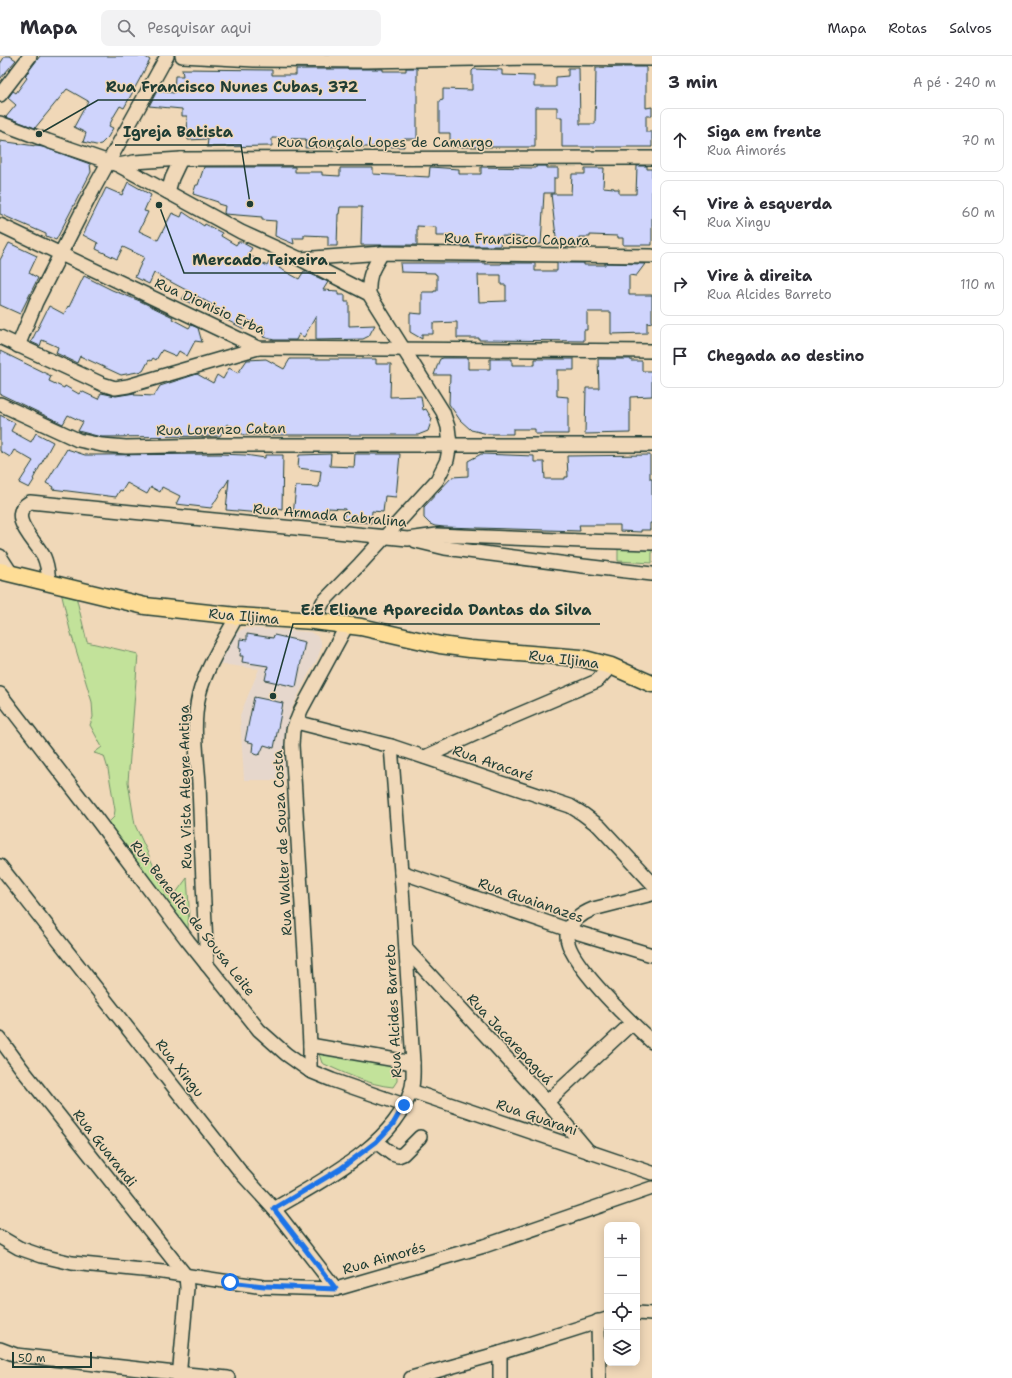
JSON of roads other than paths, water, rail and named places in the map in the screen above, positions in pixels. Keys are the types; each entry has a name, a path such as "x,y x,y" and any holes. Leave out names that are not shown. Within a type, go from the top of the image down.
{"main road":[{"name":"Rua Iljima","path":"5,572 145,606 237,616 314,621 347,625 470,649 581,658 611,666 652,684"}],"street":[{"path":"0,95 30,56"},
{"path":"18,346 36,302 61,254 113,163 167,56"},
{"path":"182,56 254,60 359,61 531,58 652,59"},
{"path":"0,123 113,163 241,232 300,259 369,294"},
{"name":"Rua Gonçalo Lopes de Camargo","path":"113,163 181,159 652,158"},
{"path":"168,192 172,178 181,159"},
{"name":"Rua Dionisio Erba","path":"0,225 258,348 652,351"},
{"path":"314,621 323,602 437,480 447,460 450,444 448,427 443,412 402,349 369,294 368,281 372,270 382,253"},
{"name":"Rua Francisco Capara","path":"300,259 382,253 652,256"},
{"path":"0,337 102,384 115,388 128,386 258,348"},
{"name":"Rua Lorenzo Catan","path":"0,404 78,440 102,445 126,447 219,444 652,445"},
{"name":"Rua Armada Cabralina","path":"49,582 48,569 44,557 20,521 20,513 25,505 30,502 408,539 437,535 652,543"},
{"path":"408,539 445,548 652,574"},
{"path":"0,556 5,572"},
{"name":"Rua Vista Alegre Antiga","path":"207,965 198,782 197,709 199,695 206,675 237,616"},
{"name":"Rua Walter de Souza Costa","path":"310,1071 310,1045 292,745 296,722 316,679 347,625"},
{"path":"425,757 597,681 611,666"},
{"name":"Rua Benedito de Sousa Leite","path":"0,694 207,965 259,1030 286,1054 310,1071 404,1105"},
{"name":"Rua Aracaré","path":"296,722 391,746 570,806 599,826 652,883"},
{"name":"Rua Alcides Barreto","path":"274,1209 340,1169 376,1142 393,1124 411,1090 414,1063 391,746"},
{"name":"Rua Xingu","path":"0,866 243,1175 274,1209 336,1289"},
{"name":"Rua Guaianazes","path":"401,872 568,930 652,955"},
{"path":"652,894 593,909 585,913 573,924 568,930 567,936 568,943 576,960 632,1023 652,1042"},
{"name":"Rua Jacarepaguá","path":"406,949 547,1102 589,1152"},
{"path":"547,1102 632,1023"},
{"name":"Rua Guarandi","path":"0,1039 22,1069 186,1276"},
{"path":"310,1045 414,1063"},
{"name":"Rua Guarani","path":"411,1090 652,1173"},
{"path":"376,1142 392,1154 398,1156 404,1154 420,1137"},
{"name":"Rua Aimorés","path":"0,1237 19,1248 42,1256 72,1263 163,1272 264,1286 336,1289 484,1246 652,1188"},
{"path":"179,1376 187,1288 186,1276"},
{"path":"640,1314 652,1314"},
{"path":"411,1378 500,1353 603,1320 599,1378"},
{"path":"0,1349 16,1355 179,1376 228,1378"},
{"path":"500,1353 500,1378"}],"place":[{"name":"Rua Francisco Nunes Cubas, 372","path":"39,134"},
{"name":"Igreja Batista","path":"250,204"},
{"name":"Mercado Teixeira","path":"159,205"},
{"name":"E.E Eliane Aparecida Dantas da Silva","path":"273,696"}]}
